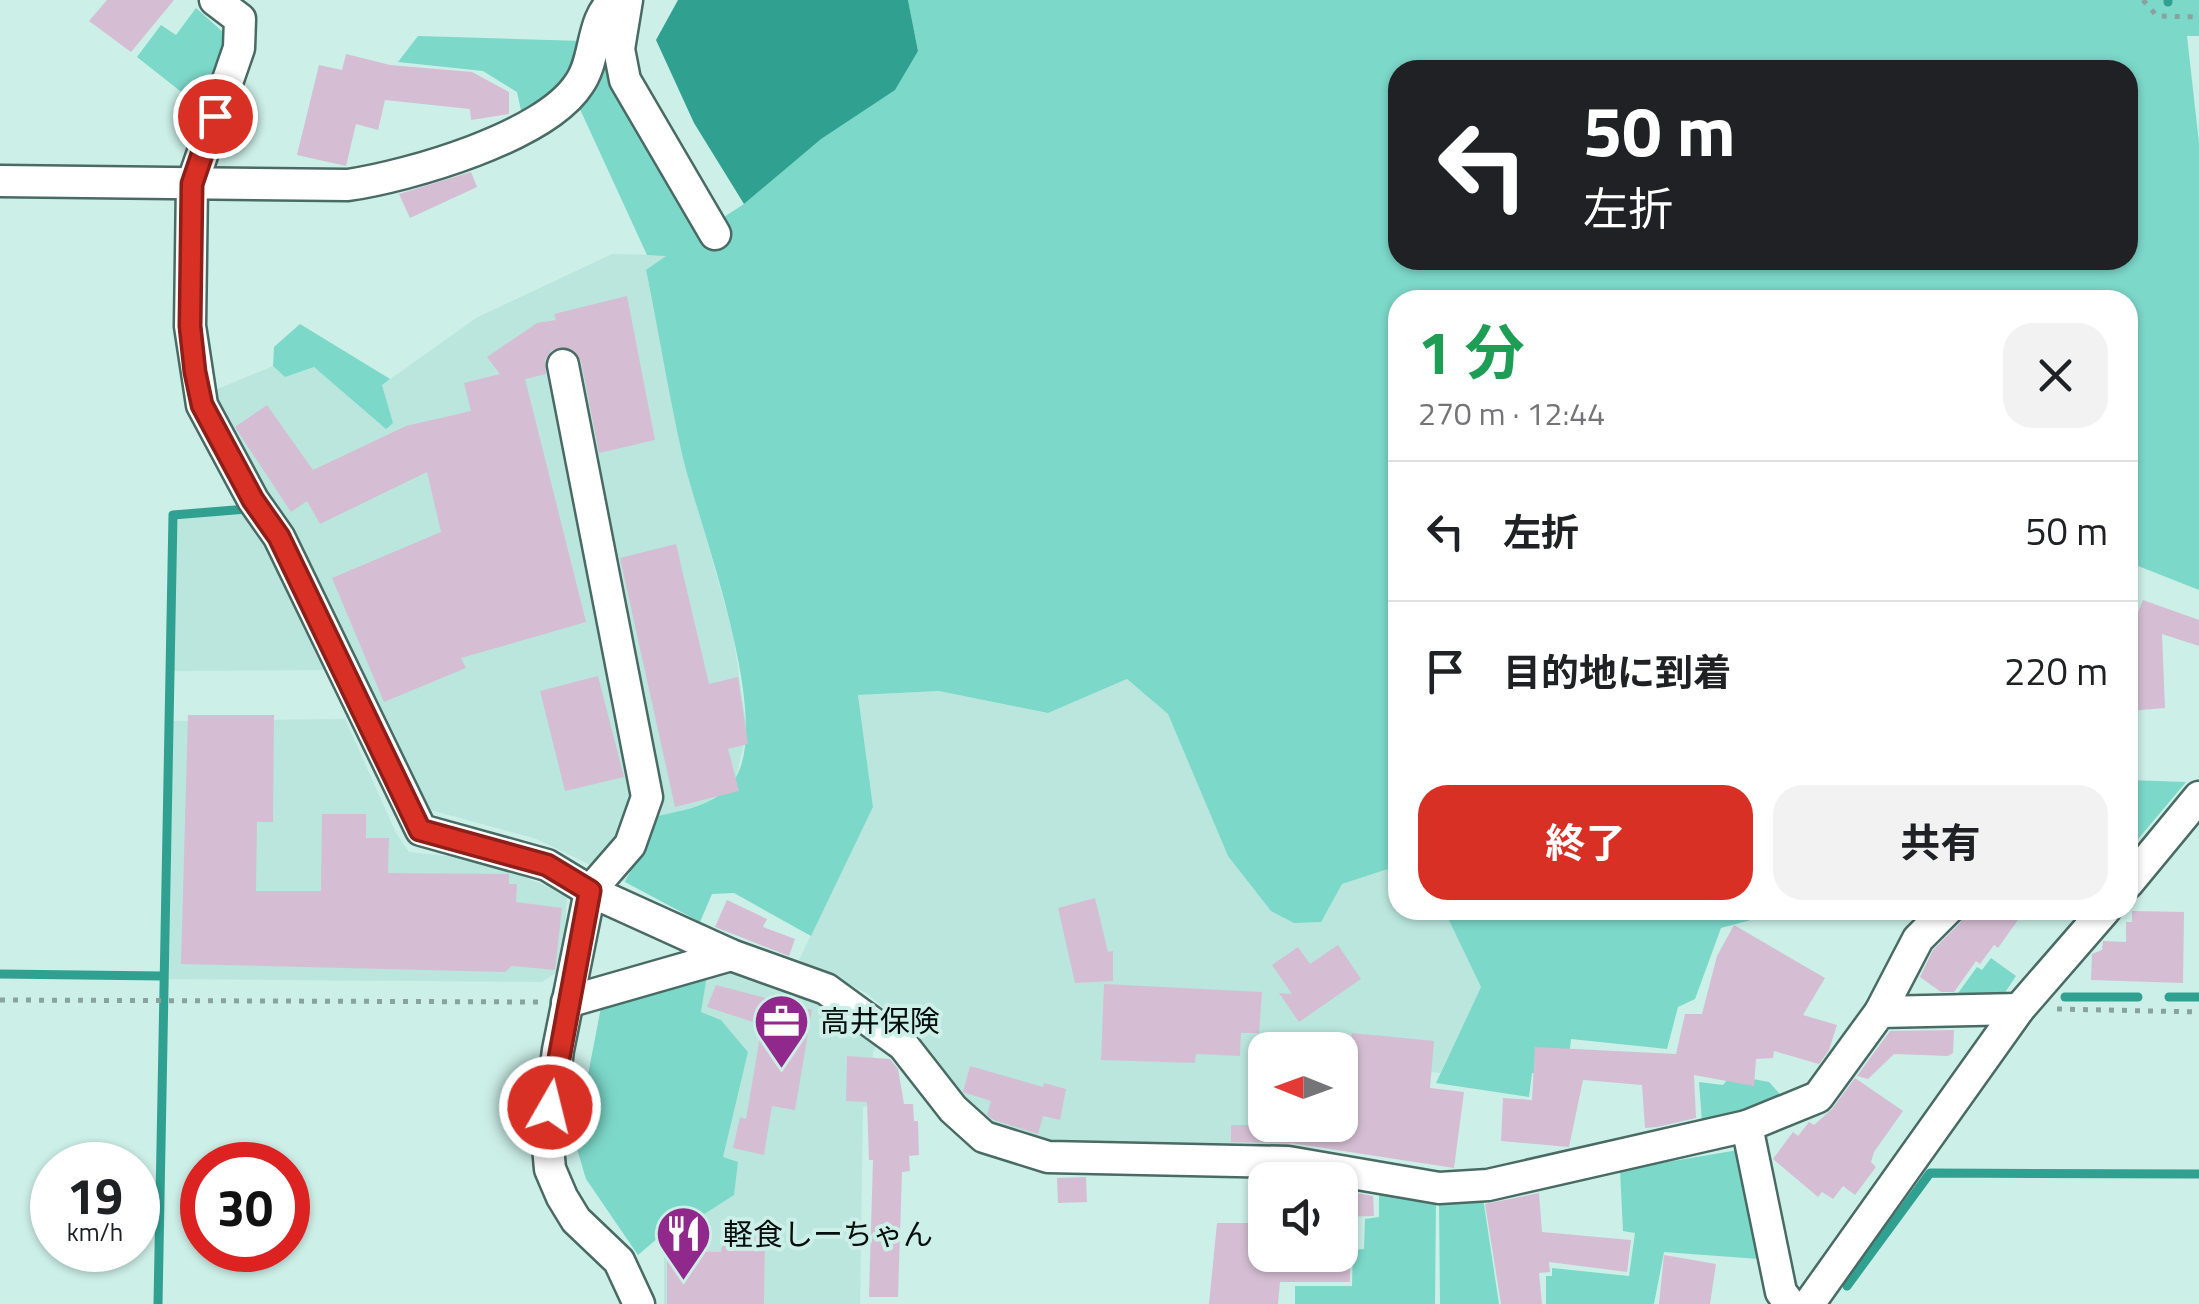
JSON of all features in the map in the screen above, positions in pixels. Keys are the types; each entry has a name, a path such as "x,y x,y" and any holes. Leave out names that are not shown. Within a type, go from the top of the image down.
{"street":[{"path":"215,0 240,19 239,48 192,184 190,326 202,405 253,500 279,537 420,830 547,865 590,891 731,955 826,989 903,1045 953,1109 984,1136 1048,1157 1288,1162 1440,1188 1488,1186 1746,1126 1818,1097 1880,1012 1918,939 1936,920"},
{"path":"0,181 348,185 397,178 530,124 565,105 583,80 598,21 615,0"},
{"path":"627,0 619,50 626,80 715,234"},
{"path":"563,365 647,797 630,845 590,891 567,1002 547,1135 550,1170 576,1220 618,1261 639,1304"},
{"path":"2138,870 2199,797"},
{"path":"1808,1304 2019,1008 2095,920"},
{"path":"567,1002 658,972 731,955"},
{"path":"1880,1012 2019,1008"},
{"path":"1746,1126 1781,1292 1790,1304"}],"path":[{"path":"2143,0 2157,16 2199,18"},
{"path":"0,1000 567,1002"},
{"path":"2019,1008 2199,1012"}],"shaded area":[{"path":"678,0 908,0 918,51 895,90 821,139 744,204 694,123 656,40"},
{"path":"908,0 2199,0 2199,36 2187,36 2199,143 2199,590 2138,566 2138,290 1388,290 1388,869 1342,884 1321,922 1294,923 1271,911 1228,856 1168,714 1127,679 1048,713 939,691 858,695 873,807 811,936 734,893 712,894 700,922 625,882 657,816 711,800 736,777 745,748 745,711 729,620 683,458 646,270 666,256 647,255 579,107 597,73 602,33 707,228 744,204 918,51"},
{"path":"196,8 224,33 226,51 203,109 137,57 161,25 176,35"},
{"path":"418,36 582,41 578,71 522,115 517,92 483,71 398,62"},
{"path":"612,254 668,255 646,271 684,458 733,634 747,731 736,777 703,807 657,816 625,882 537,839 427,809 281,513 262,496 214,407 213,391 273,366 285,377 313,367 393,423 382,385 476,318"},
{"path":"300,324 390,379 382,385 393,423 386,429 314,367 285,377 273,366 274,347"},
{"path":"250,512 325,670 173,671 175,519"},
{"path":"1127,679 1168,714 1228,856 1342,884 1388,869 1388,920 1449,920 1481,987 1440,1073 1358,1064 1358,1032 1248,1032 1248,1142 1289,1142 1288,1153 1027,1143 982,1123 913,1031 866,993 799,960 873,807 858,695 939,691 1048,713"},
{"path":"345,719 396,833 409,852 484,860 567,895 563,968 542,982 169,979 173,721"},
{"path":"2138,780 2186,782 2138,839"},
{"path":"1449,920 1751,920 1721,928 1695,999 1678,1007 1667,1049 1571,1039 1567,1077 1532,1073 1529,1097 1436,1083 1481,987"},
{"path":"1991,958 2016,976 2002,997 1956,996 1977,967 1982,970"},
{"path":"708,967 756,973 844,1009 878,1043 873,1052 869,1106 863,1107 860,1304 664,1304 664,1240 734,1195 737,1162 722,1158 748,1052 721,1020 701,1012"},
{"path":"708,969 701,1012 721,1020 748,1052 723,1157 738,1162 734,1195 664,1240 658,1238 638,1255 586,1179 575,1142 603,997"},
{"path":"1731,1075 1769,1082 1787,1102 1702,1122 1699,1082 1723,1085"},
{"path":"1738,1150 1759,1259 1664,1252 1654,1304 1546,1304 1546,1276 1552,1276 1552,1268 1629,1276 1635,1233 1623,1231 1620,1170"},
{"path":"1379,1190 1413,1199 1436,1199 1435,1304 1295,1304 1295,1286 1352,1286 1352,1272 1358,1272 1358,1250 1364,1249 1365,1219 1379,1217"},
{"path":"1439,1197 1483,1198 1499,1304 1440,1304"}],"building":[{"path":"107,0 174,0 131,52 89,21"},
{"path":"346,54 390,65 472,72 509,92 509,114 471,120 470,109 385,100 378,130 356,124 346,166 297,155 319,65 342,70"},
{"path":"471,172 477,187 410,218 399,194"},
{"path":"627,296 655,440 599,453 581,361 570,348 552,350 545,360 546,374 525,379 586,622 461,658 466,668 384,702 332,578 441,532 427,472 320,524 307,501 291,512 235,427 267,405 313,470 406,426 471,411 464,383 500,374 487,357 537,323 556,320 554,314"},
{"path":"676,544 709,684 738,677 748,744 728,749 739,791 675,807 620,558"},
{"path":"2143,600 2199,620 2199,646 2162,634 2165,708 2138,710 2138,612"},
{"path":"598,676 624,777 565,791 540,691"},
{"path":"188,715 274,715 273,822 257,822 256,891 321,891 322,814 366,814 366,838 389,838 388,873 509,874 509,884 517,884 516,902 562,908 555,970 512,966 505,972 181,964"},
{"path":"1095,898 1108,952 1113,951 1113,981 1075,983 1058,908"},
{"path":"727,900 767,919 763,927 795,939 789,956 715,927"},
{"path":"2138,911 2184,912 2183,983 2091,980 2092,954 2102,950 2103,941 2126,942 2126,922 2138,920"},
{"path":"2018,920 1998,948 1994,945 1980,964 1976,961 1954,992 1941,992 1920,977 1933,950 1960,923"},
{"path":"1734,925 1825,978 1803,1015 1837,1025 1829,1050 1819,1064 1774,1051 1773,1058 1756,1059 1754,1086 1694,1075 1696,1118 1645,1128 1642,1085 1583,1080 1569,1147 1501,1141 1503,1098 1532,1100 1535,1047 1676,1054 1685,1014 1702,1014 1717,956"},
{"path":"1338,945 1361,979 1299,1022 1279,993 1292,994 1272,965 1298,947 1310,964"},
{"path":"1104,984 1262,992 1259,1032 1241,1033 1240,1056 1196,1054 1195,1063 1101,1060"},
{"path":"716,985 812,1010 795,1110 772,1106 764,1155 733,1148 740,1117 746,1119 762,1025 707,1007"},
{"path":"1954,1030 1953,1053 1948,1056 1894,1054 1868,1079 1857,1076 1890,1031"},
{"path":"1358,1034 1434,1041 1430,1088 1464,1092 1454,1168 1291,1143 1231,1142 1231,1125 1248,1125 1248,1142 1358,1142"},
{"path":"847,1056 890,1059 898,1069 904,1104 913,1104 914,1121 918,1121 919,1155 909,1156 910,1171 902,1172 898,1297 869,1297 873,1160 869,1160 867,1102 846,1101"},
{"path":"970,1066 1043,1087 1044,1083 1066,1089 1060,1120 1043,1116 1038,1134 994,1120 987,1115 991,1101 963,1092"},
{"path":"1855,1078 1903,1111 1874,1152 1871,1162 1876,1167 1855,1195 1843,1186 1833,1199 1822,1192 1818,1197 1773,1159 1793,1132 1798,1136 1809,1122 1814,1125 1832,1109"},
{"path":"1086,1177 1087,1202 1058,1203 1057,1178"},
{"path":"1358,1193 1373,1196 1374,1216 1358,1216"},
{"path":"1539,1193 1542,1232 1631,1240 1627,1272 1549,1262 1550,1272 1539,1273 1542,1304 1501,1304 1485,1204"},
{"path":"1217,1223 1248,1223 1248,1272 1350,1272 1350,1282 1280,1282 1278,1304 1209,1304"},
{"path":"725,1231 765,1232 764,1304 667,1304 667,1251 721,1252"},
{"path":"1664,1255 1716,1264 1710,1304 1659,1304"}],"waterway":[{"path":"158,1304 173,515 247,509 245,505"},
{"path":"0,974 162,976"},
{"path":"2065,997 2138,997"},
{"path":"2169,997 2199,997"},
{"path":"1847,1286 1930,1173 2199,1174"}],"place":[{"name":"高井保険","path":"781,1070"},
{"name":"軽食しーちゃん","path":"684,1283"}],"route":[{"path":"215,116 192,184 190,326 202,405 253,500 279,537 420,830 547,865 590,891 550,1107"}]}
